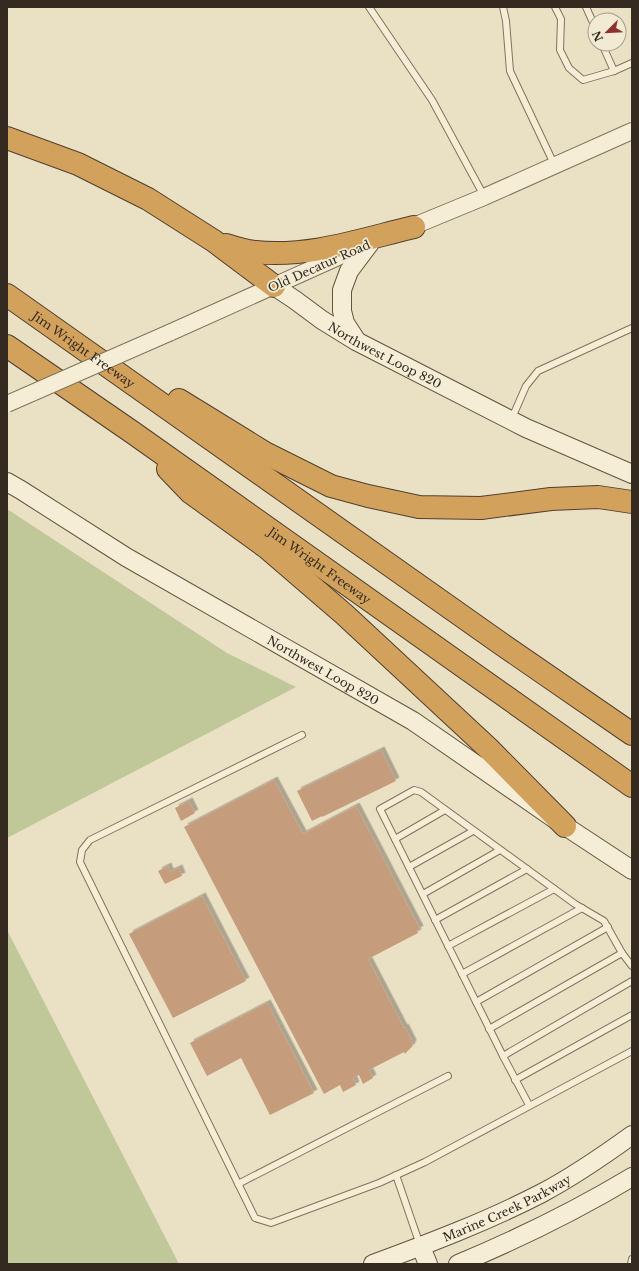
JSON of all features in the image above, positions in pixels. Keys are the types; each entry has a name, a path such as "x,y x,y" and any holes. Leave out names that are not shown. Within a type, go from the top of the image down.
{"highway":[{"path":"7,138 78,164 148,199 214,241 274,286"},
{"path":"214,241 253,252 274,254 296,253 337,246 414,227"},
{"name":"Jim Wright Freeway","path":"7,296 632,734"},
{"name":"Jim Wright Freeway","path":"7,346 132,432 632,786"},
{"path":"141,389 170,394 265,453 331,486 368,496 419,507 481,508 551,499 598,496 632,502"},
{"path":"132,432 190,492 266,547 345,615 482,742 565,826"}],"main road":[{"path":"356,341 346,323 342,311 342,290 349,271 370,243"},
{"name":"Northwest Loop 820","path":"274,286 322,320 356,341 526,428 632,474"},
{"name":"Northwest Loop 820","path":"7,482 126,558 413,721 565,826 632,870"},
{"name":"Marine Creek Parkway","path":"373,1264 421,1247 489,1218 541,1193 594,1162 632,1135"},
{"path":"458,1264 481,1258 632,1177"},
{"path":"421,1247 428,1264"}],"street":[{"name":"Old Decatur Road","path":"7,404 370,243 414,227 632,131"}],"lane":[{"path":"369,7 432,100 484,197"},
{"path":"503,7 506,21 510,71 555,166"},
{"path":"555,7 561,19 560,50 569,68 582,80 614,71 632,63"},
{"path":"606,52 614,71"},
{"path":"511,420 526,386 538,371 632,328"},
{"path":"302,735 90,840 82,850 80,862 255,1218 271,1224 379,1183 425,1162 632,1050"},
{"path":"529,1105 489,1029 380,809 414,790 421,792 527,870 604,922 622,953 632,966"},
{"path":"395,839 445,810"},
{"path":"409,867 473,831"},
{"path":"423,894 500,850"},
{"path":"435,920 527,870"},
{"path":"448,946 554,888"},
{"path":"462,974 582,908"},
{"path":"476,1002 608,927"},
{"path":"489,1029 622,953"},
{"path":"503,1056 632,980"},
{"path":"515,1080 632,1015"},
{"path":"238,1184 448,1076"},
{"path":"396,1175 421,1247"},
{"path":"631,1264 632,1259"}],"green space":[{"path":"7,509 227,653 296,687 7,838"},
{"path":"7,930 179,1264 7,1264"}],"building":[{"path":"381,750 396,781 312,821 297,791"},
{"path":"274,780 303,834 356,806 420,929 417,931 418,933 368,959 404,1028 405,1027 413,1043 412,1046 405,1054 404,1052 369,1070 373,1078 363,1084 359,1075 353,1078 356,1085 343,1092 340,1085 324,1094 184,827"},
{"path":"189,801 195,813 181,821 175,808"},
{"path":"168,866 170,872 179,868 182,876 165,884 158,871"},
{"path":"202,896 246,981 173,1018 129,934"},
{"path":"267,1003 314,1093 270,1115 241,1058 207,1076 190,1043"}]}
